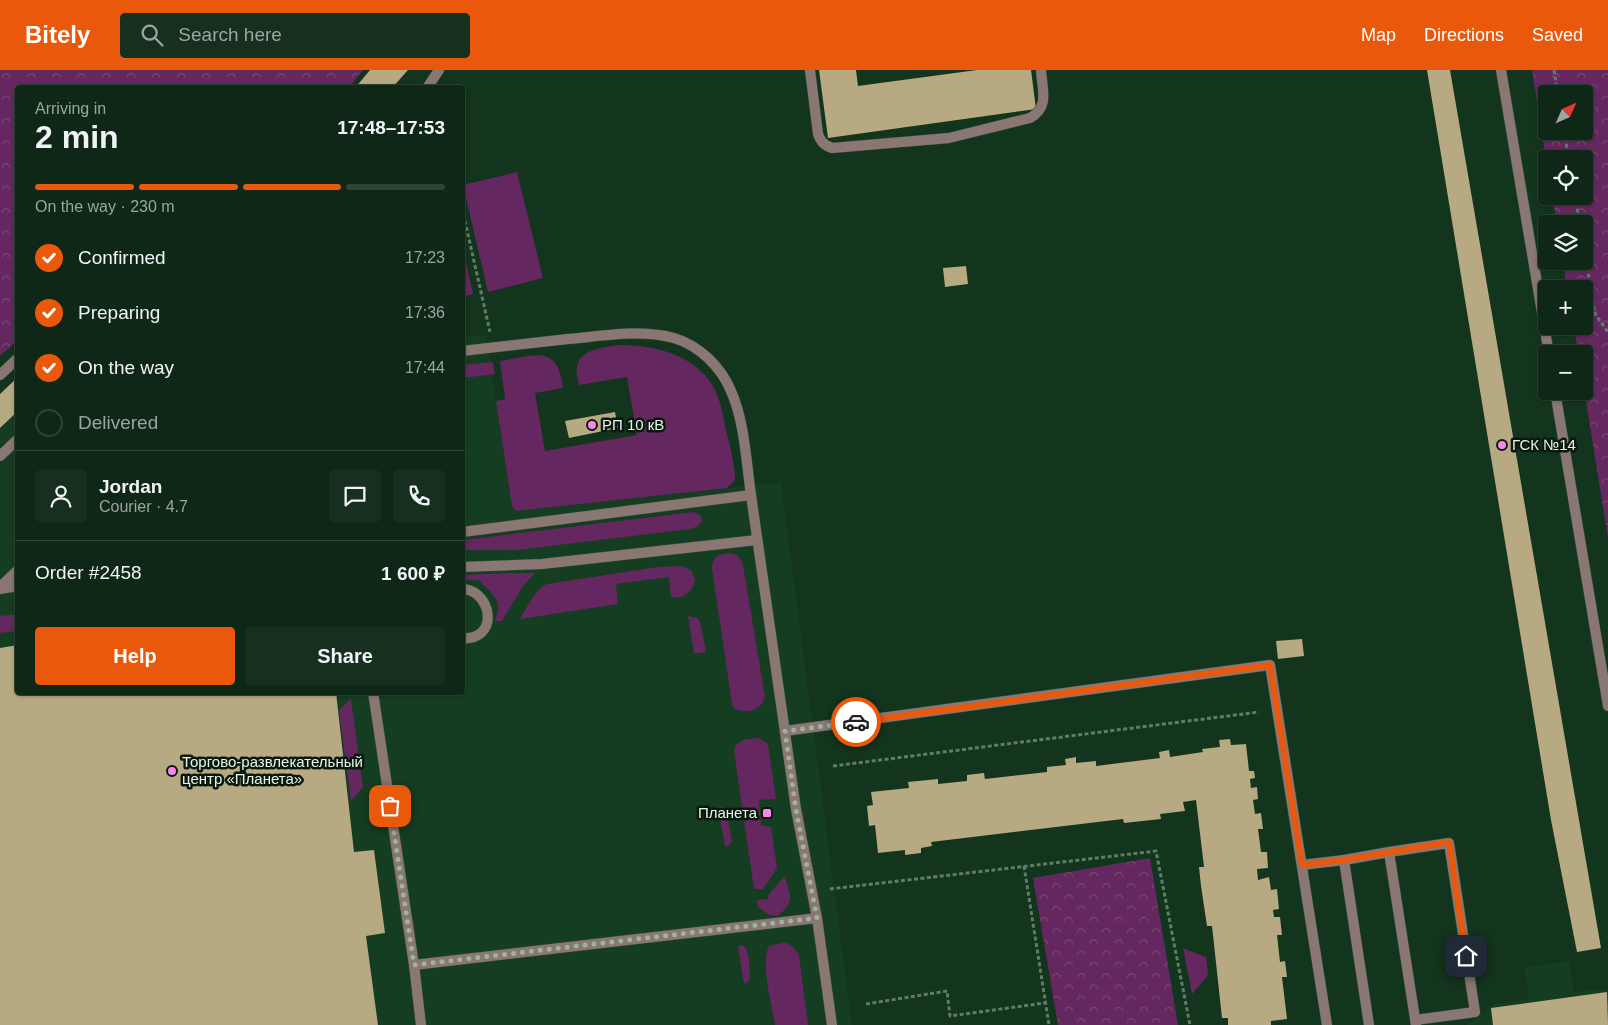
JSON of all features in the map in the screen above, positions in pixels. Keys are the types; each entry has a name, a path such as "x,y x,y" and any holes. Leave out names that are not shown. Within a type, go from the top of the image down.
{"street":[{"path":"429,85 439,70"},
{"path":"810,70 818,134 820,141 832,148 949,138 1030,118 1042,108 1044,101 1041,70"},
{"path":"1501,70 1547,345"},
{"path":"465,351 621,334 663,336 687,343 707,357 724,377 731,391 740,420 796,810 817,918 832,1025"},
{"path":"0,375 15,361"},
{"path":"1557,400 1608,706"},
{"path":"0,456 15,443"},
{"path":"465,532 751,495"},
{"path":"465,567 542,564 757,540"},
{"path":"0,588 15,573"},
{"path":"0,588 15,586"},
{"path":"465,589 469,589 486,603 488,613 487,622 482,632 475,637 465,639"},
{"path":"785,731 1270,665 1327,1025"},
{"path":"373,695 414,965 421,1025"},
{"path":"1302,865 1344,860 1390,852 1449,842 1475,1012 1416,1022 1390,852"},
{"path":"1344,860 1369,1025"},
{"path":"414,965 817,918"}],"path":[{"path":"1554,70 1556,85"},
{"path":"465,221 494,348"},
{"path":"1588,270 1595,314 1608,332"},
{"path":"833,766 1263,712"},
{"path":"812,891 1156,851 1190,1025"},
{"path":"1024,866 1049,1025"},
{"path":"866,1004 946,992 950,1016 1045,1002"}],"shaded area":[{"path":"486,335 512,506 516,511 781,482 852,1025 0,1025 0,394 15,379 15,695 465,695 465,337"},
{"path":"1569,961 1574,992 1608,989 1608,1025 1466,1025 1494,1004 1529,999 1524,967"}],"green space":[{"path":"0,70 363,70 351,85 15,85 15,343 0,356"},
{"path":"1532,70 1608,70 1608,538 1586,400 1593,400 1593,345 1577,345 1575,335 1593,335 1593,280 1566,280 1564,270 1593,270 1593,215 1555,215 1554,205 1593,205 1593,150 1545,150 1543,140 1593,140 1593,85 1538,85 1538,108"},
{"path":"517,172 543,278 488,292 465,194 465,185"},
{"path":"465,258 473,294 465,296"},
{"path":"619,345 645,347 672,354 695,366 705,375 716,391 720,402 732,455 735,480 727,488 516,511 512,506 496,401 505,399 500,361 533,355 550,358 556,364 563,388 535,393 545,451 637,435 627,377 579,385 577,365 585,354 600,348"},
{"path":"493,362 495,374 465,378 465,365"},
{"path":"693,512 699,514 702,518 698,525 690,529 517,550 465,550 465,540"},
{"path":"730,553 738,556 743,565 765,697 757,708 749,711 735,709 732,704 712,568 717,556"},
{"path":"681,566 691,570 695,580 690,591 684,596 671,597 669,577 616,584 618,604 520,619 535,594 547,584 658,567"},
{"path":"535,573 523,586 502,621 495,621 498,610 497,601 490,591 478,580 465,580 465,575"},
{"path":"15,614 15,631 0,633 0,616"},
{"path":"688,616 697,618 700,621 706,652 694,654"},
{"path":"351,699 363,787 351,801 339,710"},
{"path":"759,738 768,744 776,799 759,800 761,825 771,827 777,868 763,889 754,889 734,751 736,744 746,739"},
{"path":"722,806 726,809 732,842 727,847 725,846 718,808"},
{"path":"1150,858 1178,1025 1058,1025 1033,878"},
{"path":"785,876 790,894 789,902 778,916 769,915 758,907 757,900 768,899 769,894"},
{"path":"785,942 792,946 799,955 808,1025 775,1025 766,973 767,954 769,946"},
{"path":"744,946 748,953 749,962 750,980 744,984 738,947"},
{"path":"1183,948 1206,957 1208,975 1192,994"}],"building":[{"path":"370,70 408,70 395,85 358,85"},
{"path":"819,70 856,70 858,86 977,70 1031,70 1036,109 828,138"},
{"name":"ГСК №14","path":"1427,70 1450,70 1601,948 1577,952 1551,820"},
{"path":"966,266 968,284 945,287 943,268"},
{"path":"15,380 15,414 0,428 0,394"},
{"name":"РП 10 кВ","path":"615,412 618,428 569,438 565,421"},
{"path":"1302,639 1304,656 1278,659 1276,641"},
{"name":"Торгово-развлекательный центр «Планета»","path":"15,646 15,695 336,695 354,852 374,850 385,933 366,936 378,1025 0,1025 0,648"},
{"path":"1230,739 1231,745 1246,744 1249,771 1254,771 1255,778 1250,779 1251,788 1257,787 1258,799 1253,800 1255,814 1261,813 1263,829 1258,829 1261,852 1267,852 1268,868 1257,869 1258,880 1269,877 1271,890 1277,889 1279,909 1273,910 1274,917 1280,917 1282,935 1277,935 1280,962 1285,961 1287,977 1282,977 1287,1019 1271,1021 1271,1025 1228,1025 1228,1018 1222,1018 1212,926 1207,926 1201,886 1199,867 1204,867 1196,800 1183,802 1185,811 1160,814 1161,819 1124,823 1123,819 931,842 932,846 921,848 921,853 905,855 905,850 878,853 875,825 869,826 867,806 873,805 871,792 909,788 908,782 938,779 938,784 967,781 967,775 984,773 985,779 1047,772 1047,767 1066,765 1065,759 1076,757 1076,763 1096,761 1096,766 1160,758 1159,752 1169,750 1170,757 1203,752 1202,749 1220,747 1219,740"},
{"path":"1607,992 1608,1025 1493,1025 1491,1008"}],"way so far":[{"path":"390,806 414,965 817,918 796,810 785,731 856,722"}],"place":[{"name":"РП 10 кВ","path":"592,425"},
{"name":"ГСК №14","path":"1502,445"},
{"name":"Торгово-развлекательный центр «Планета»","path":"172,771"},
{"name":"Планета","path":"767,813"}],"route":[{"path":"856,722 1270,665 1302,865 1344,860 1449,842 1466,956"}]}
